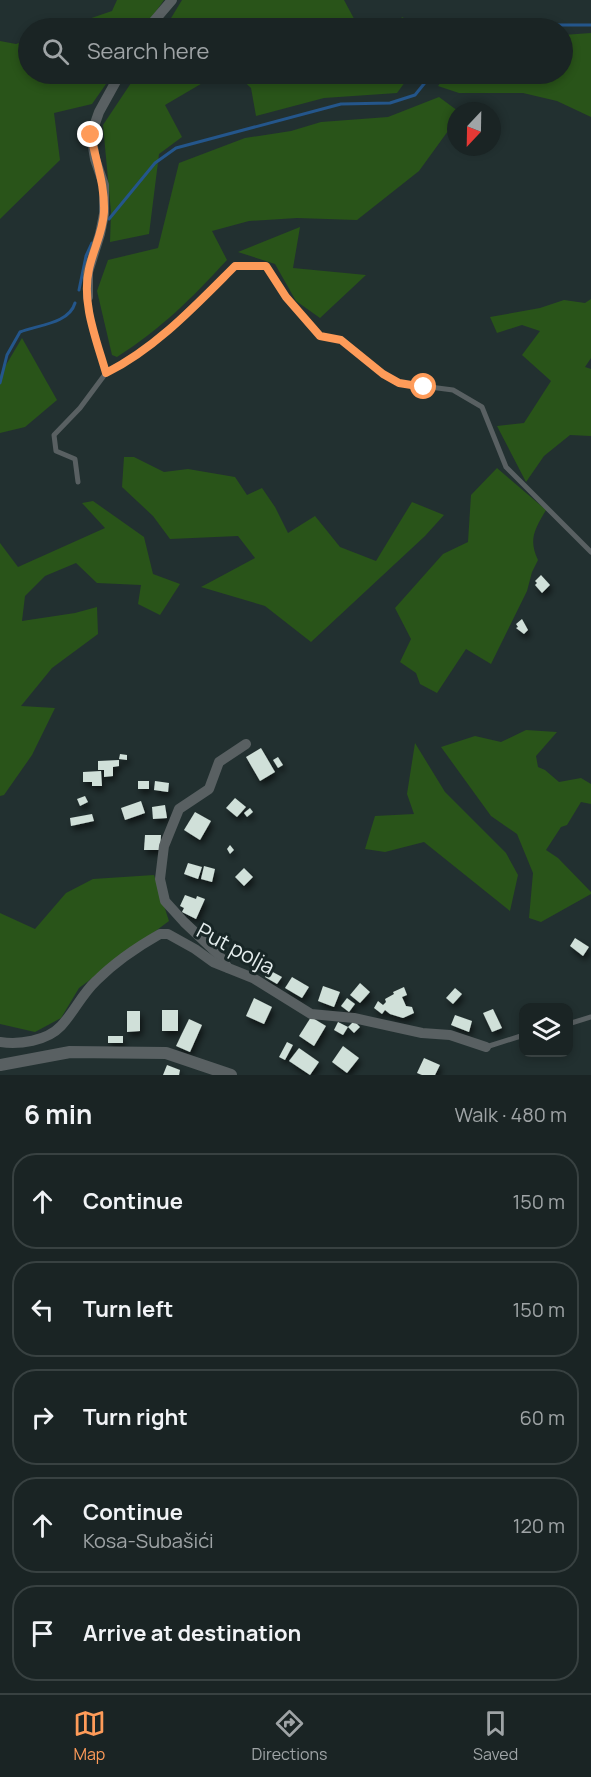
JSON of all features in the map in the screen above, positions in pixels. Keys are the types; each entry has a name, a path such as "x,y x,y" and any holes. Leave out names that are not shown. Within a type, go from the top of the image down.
{"street":[{"path":"157,18 172,0"},
{"path":"88,297 88,272 104,214 104,185 91,135 99,112 114,84"},
{"path":"229,968 165,901 160,879 164,846 179,809 209,789 219,762 246,744"},
{"name":"Put polja","path":"0,1041 13,1044 41,1038 60,1027 101,976 131,952 160,934 168,934 213,962 253,978 311,1014 354,1018 422,1033 450,1035 486,1047"},
{"path":"0,1065 70,1052 166,1053 231,1075"}],"lane":[{"path":"78,482 75,459 56,451 54,435 80,408 106,373 129,361 166,331 235,266 266,266 286,297 320,336 341,340 383,374 399,383 453,390 482,407 506,467 591,552"},
{"path":"88,297 93,330 106,373"},
{"path":"573,1022 591,1017"},
{"path":"486,1047 519,1037"}],"green space":[{"path":"117,0 164,0 151,18 91,18 112,11"},
{"path":"182,0 344,0 354,18 171,18"},
{"path":"591,33 591,117 557,101 523,93 459,93 438,86 440,84 573,84 573,34"},
{"path":"0,41 18,43 18,84 106,84 92,104 54,113 60,160 0,219"},
{"path":"130,84 201,84 165,105 182,137 159,154 149,234 110,242 111,212 103,125"},
{"path":"247,84 404,84 397,93 324,98 256,116 251,88"},
{"path":"439,97 447,103 447,132 419,171 357,220 297,218 249,221 212,231 227,260 188,301 162,324 117,357 112,355 97,291 108,260 158,248 179,163 245,138 291,131 321,122 388,117"},
{"path":"300,227 293,268 366,275 320,318 296,301 275,264 238,252"},
{"path":"591,299 591,358 585,367 591,369 591,436 570,435 544,456 526,482 497,426 524,423 551,381 522,355 540,331 522,325 497,333 490,317 540,308 564,300 585,303"},
{"path":"22,338 57,400 25,427 0,433 0,375"},
{"path":"124,457 134,457 164,472 188,469 235,477 247,495 262,488 288,533 315,516 340,547 376,561 412,502 444,515 425,536 311,642 265,606 201,587 255,558 238,536 170,539 153,516 122,487"},
{"path":"497,468 546,510 533,540 538,560 527,591 491,664 466,649 437,693 420,684 416,673 400,662 411,639 395,608 443,554 468,542 471,495"},
{"path":"93,501 144,537 153,574 180,584 160,615 138,604 141,585 97,583 76,563 45,576 25,596 22,621 75,613 97,607 98,634 52,668 21,706 55,708 32,755 4,795 0,796 0,543 18,567 105,528 82,503"},
{"path":"526,730 557,732 536,756 538,767 559,782 581,778 591,784 591,804 581,802 567,825 561,827 546,850 558,858 591,894 541,922 529,918 533,873 517,834 491,816 441,747 475,736 501,742"},
{"path":"415,743 445,792 506,853 518,875 510,911 424,842 385,852 365,849 375,816 414,814 407,794"},
{"path":"154,875 169,921 79,988 61,1018 35,1032 0,1024 0,913 35,929 66,893 93,879"}],"building":[{"path":"541,575 550,585 542,593 535,585 537,583 535,581"},
{"path":"522,619 528,630 524,634 516,628 518,627 516,624"},
{"path":"261,748 275,772 260,781 246,757"},
{"path":"120,754 127,755 127,760 119,759"},
{"path":"278,757 283,765 278,768 273,760"},
{"path":"119,760 119,766 113,767 113,776 104,777 104,770 98,770 98,761"},
{"path":"101,771 102,786 92,786 92,782 83,782 83,772"},
{"path":"138,781 149,781 149,789 138,789"},
{"path":"155,781 169,783 168,792 154,790"},
{"path":"85,796 88,802 80,806 77,799"},
{"path":"235,798 246,807 237,817 226,808"},
{"path":"141,801 145,813 125,820 121,808"},
{"path":"165,805 167,818 153,819 152,807"},
{"path":"250,808 253,812 247,817 244,813"},
{"path":"195,812 211,821 200,840 184,830"},
{"path":"92,814 94,821 71,826 70,818"},
{"path":"145,835 161,835 160,850 144,850"},
{"path":"230,845 234,850 230,854 227,849"},
{"path":"188,863 202,867 198,879 184,874"},
{"path":"204,866 215,869 212,882 201,879"},
{"path":"244,868 253,877 244,886 235,877"},
{"path":"185,895 205,899 196,919 182,912 184,908 180,906"},
{"path":"575,938 589,947 583,956 570,946"},
{"path":"269,970 282,977 277,984 265,977"},
{"path":"292,977 309,987 302,998 285,988"},
{"path":"360,983 370,992 360,1003 350,995"},
{"path":"323,986 340,992 334,1007 318,1001"},
{"path":"404,987 407,995 402,997 406,1006 412,1007 414,1013 403,1018 385,1010 382,1014 374,1008 378,1001 383,1005 386,1002 385,999 394,994 393,992"},
{"path":"455,988 462,994 453,1004 446,998"},
{"path":"254,998 272,1007 264,1024 246,1016"},
{"path":"347,998 355,1004 349,1012 341,1006"},
{"path":"493,1009 502,1028 492,1032 483,1013"},
{"path":"162,1010 178,1010 178,1031 162,1031"},
{"path":"127,1011 140,1011 140,1031 127,1032"},
{"path":"455,1015 472,1021 469,1032 451,1025"},
{"path":"311,1017 326,1026 314,1046 299,1036"},
{"path":"189,1019 202,1025 190,1052 176,1046"},
{"path":"354,1021 360,1027 354,1033 348,1027"},
{"path":"338,1022 348,1027 343,1035 334,1030"},
{"path":"108,1036 123,1036 123,1043 108,1043"},
{"path":"287,1042 293,1045 285,1060 279,1057"},
{"path":"343,1046 359,1058 347,1073 332,1062"},
{"path":"299,1048 319,1062 310,1075 289,1061"},
{"path":"424,1058 440,1065 435,1075 417,1073"},
{"path":"167,1065 180,1070 179,1075 163,1075"}],"waterway":[{"path":"573,25 591,25"},
{"path":"109,219 155,163 176,148 341,104 390,103 415,95 424,84"},
{"path":"79,290 86,256 92,243"},
{"path":"0,383 7,355 20,332 59,320 72,310 75,303"}],"route":[{"path":"91,135 104,185 104,214 88,272 88,297 93,330 106,373 129,361 166,331 235,266 266,266 286,297 320,336 341,340 383,374 399,383 424,387"}]}
